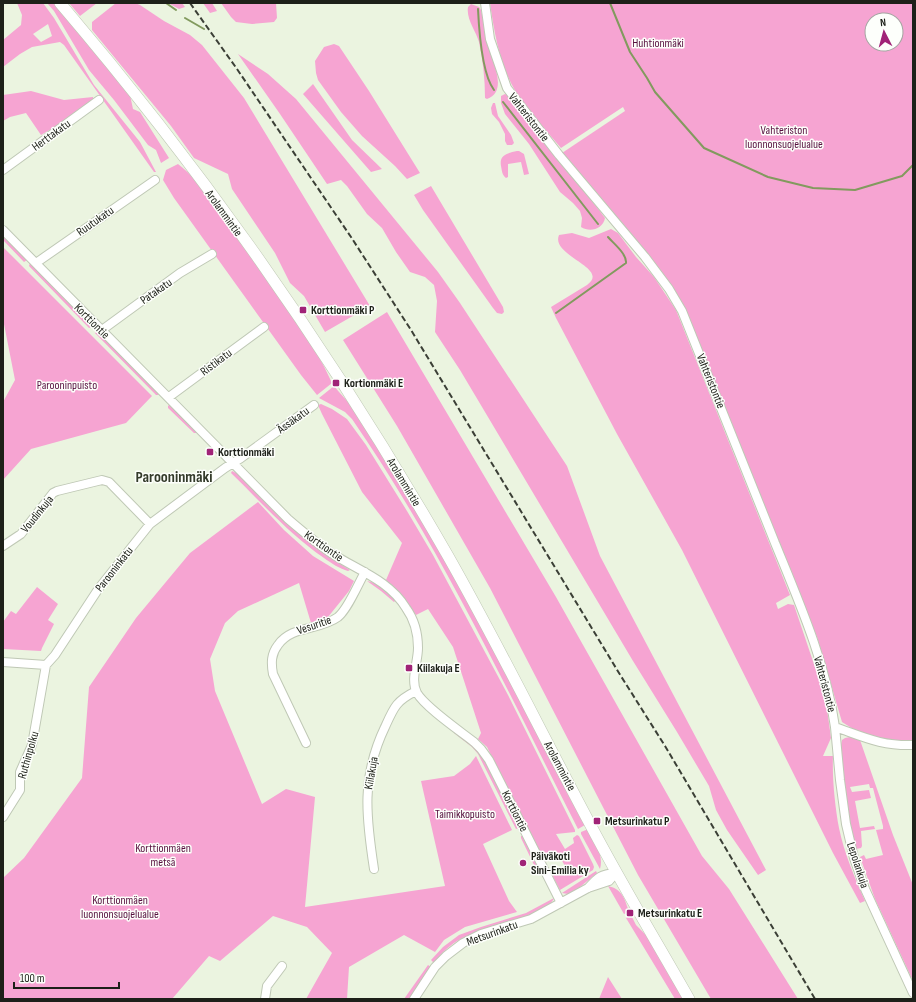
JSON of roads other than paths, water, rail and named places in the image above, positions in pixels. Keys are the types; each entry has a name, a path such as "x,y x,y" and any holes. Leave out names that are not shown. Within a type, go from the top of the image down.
{"street":[{"name":"Arolammintie","path":"60,3 107,60 216,201 277,286 340,380 448,557 486,625 616,873 689,999"},
{"name":"Vahteristontie","path":"485,3 492,46 508,91 559,155 645,257 670,289 682,311 804,618 824,676 832,706 835,727 878,742 913,745"},
{"name":"Herttakatu","path":"3,170 99,100"},
{"name":"Ruutukatu","path":"36,263 155,180"},
{"name":"Korttiontie","path":"3,230 288,519 331,553 382,583 400,599 411,615 417,634 418,647 414,678 416,691 427,704 482,749 562,903"},
{"name":"Patakatu","path":"102,330 167,282 212,254"},
{"name":"Ristikatu","path":"169,398 264,327"},
{"name":"Ässäkatu","path":"234,463 314,405"},
{"name":"Parooninkatu","path":"46,665 55,655 99,588 150,524 225,468 234,463"},
{"name":"Voudinkuja","path":"3,546 21,534 53,493 102,480 109,482 150,524"},
{"name":"Vesuritie","path":"306,743 273,674 273,652 286,635 325,623 338,616 346,607 364,572"},
{"path":"3,662 46,665"},
{"name":"Ruthinpolku","path":"3,817 20,790 20,772 32,745 46,665"},
{"name":"Kiilakuja","path":"374,869 368,826 367,799 372,760 380,738 396,704 416,691"},
{"name":"Lepolankuja","path":"835,727 846,824 854,858 865,889 913,993"},
{"name":"Metsurinkatu","path":"414,999 435,967 463,943 481,934 531,919 588,888 609,881 616,873"},
{"path":"265,999 268,986 282,966"}],"waterway":[{"path":"166,3 176,10"},
{"path":"610,3 630,52 655,92 704,148 768,177 813,188 855,190 902,176 913,165"},
{"path":"478,9 480,40 484,63 490,83 494,90"},
{"path":"185,18 204,29"},
{"path":"503,102 598,224"},
{"path":"556,313 626,263 622,253 608,237"}],"railway":[{"path":"190,3 237,69 351,237 411,330 619,673 665,746 815,999"}],"place":[{"name":"Korttionmäki P","path":"303,310"},
{"name":"Kortionmäki E","path":"336,383"},
{"name":"Korttionmäki","path":"210,452"},
{"name":"Kiilakuja E","path":"409,668"},
{"name":"Metsurinkatu P","path":"597,821"},
{"name":"Päiväkoti Sini-Emilia ky","path":"523,863"},
{"name":"Metsurinkatu E","path":"630,913"}],"district":[{"name":"Parooninmäki","path":"174,476"}],"park label":[{"name":"Huhtionmäki","path":"658,43"},
{"name":"Vahteriston luonnonsuojelualue","path":"784,137"},
{"name":"Parooninpuisto","path":"67,385"},
{"name":"Taimikkopuisto","path":"465,814"},
{"name":"Korttionmäen metsä","path":"163,855"},
{"name":"Korttionmäen luonnonsuojelualue","path":"120,907"}]}
